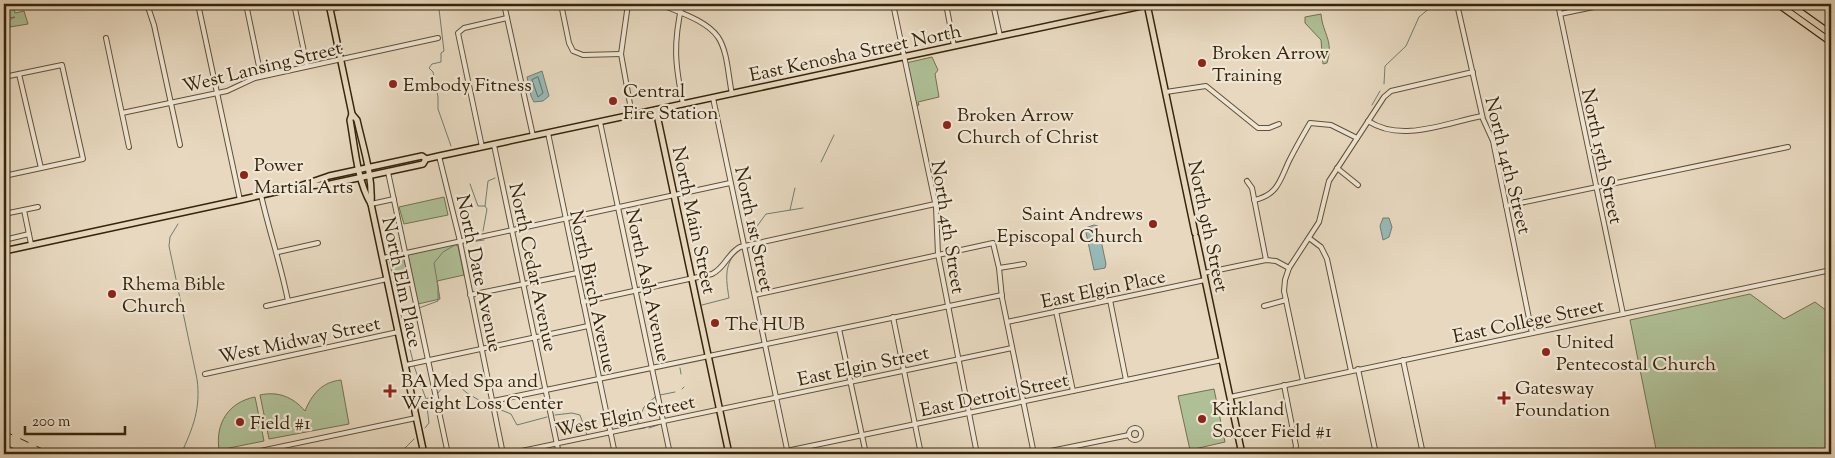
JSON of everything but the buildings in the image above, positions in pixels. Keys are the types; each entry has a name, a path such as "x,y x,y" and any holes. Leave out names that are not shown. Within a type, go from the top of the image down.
{"highway":[{"path":"1778,4 1831,42"},
{"path":"1788,4 1831,34"}],"main road":[{"name":"East Kenosha Street North","path":"686,104 1148,4"},
{"name":"North 9th Street","path":"1148,4 1242,454"},
{"name":"North Elm Place","path":"330,6 352,114 357,120 368,168 371,204 424,454"},
{"path":"4,250 240,200 297,187 329,176 360,169 422,156 426,159 686,104"},
{"name":"North Main Street","path":"656,110 729,454"},
{"name":"North Elm Place","path":"352,114 350,120 364,192 371,204"},
{"path":"297,187 330,184 388,172 423,164 426,159"}],"street":[{"path":"147,4 154,25 180,146"},
{"path":"198,4 240,200"},
{"path":"246,4 261,76"},
{"path":"294,4 307,66"},
{"path":"330,6 356,4"},
{"path":"504,4 532,136"},
{"path":"561,4 570,46 579,54 621,54"},
{"path":"628,4 621,54 632,115"},
{"path":"660,4 705,26 718,37 724,52 732,94"},
{"path":"682,4 674,55 686,104"},
{"name":"North 4th Street","path":"893,4 935,204 938,221 938,254 977,454"},
{"path":"946,4 954,46"},
{"path":"993,4 1000,36"},
{"name":"North 14th Street","path":"1457,4 1482,116 1492,136 1532,333"},
{"name":"North 15th Street","path":"1558,4 1623,314"},
{"path":"1560,14 1608,4"},
{"path":"482,147 458,33 464,28 507,18"},
{"path":"106,38 129,148"},
{"name":"West Lansing Street","path":"122,114 217,93 261,76 438,38"},
{"path":"4,77 62,65 83,159 4,176"},
{"path":"1303,381 1284,282 1289,268 1309,238 1321,215 1327,184 1368,121 1391,90 1473,72"},
{"path":"20,74 41,168"},
{"path":"1166,92 1206,86 1258,128 1269,128 1280,124"},
{"name":"North 1st Street","path":"712,98 788,453"},
{"path":"1368,121 1384,130 1399,132 1482,116"},
{"name":"North Ash Avenue","path":"600,122 670,454"},
{"path":"1254,200 1267,196 1278,187 1289,160 1312,122 1337,127 1357,138"},
{"name":"North Birch Avenue","path":"548,133 615,454"},
{"name":"North Cedar Avenue","path":"494,145 559,454"},
{"path":"1506,206 1788,147"},
{"name":"North Date Avenue","path":"439,156 505,454"},
{"path":"1337,168 1358,185"},
{"path":"388,172 448,454"},
{"path":"1247,181 1252,188 1266,260"},
{"path":"383,258 459,240 512,231 730,183"},
{"path":"261,195 270,236 278,252 288,301"},
{"path":"371,204 394,199"},
{"path":"583,302 716,272 734,250 744,246 935,204"},
{"path":"4,214 38,207"},
{"path":"24,210 32,244"},
{"path":"4,240 29,234"},
{"path":"1309,238 1321,247 1327,258 1351,371"},
{"path":"278,252 318,243"},
{"path":"755,294 994,243 1012,348 1035,454 1129,435"},
{"path":"1204,273 1266,260 1276,261 1289,268"},
{"path":"999,268 1024,264"},
{"name":"East College Street","path":"1230,397 1831,270"},
{"path":"470,295 577,273"},
{"path":"266,306 388,279"},
{"name":"East Elgin Place","path":"1007,322 1206,280"},
{"path":"493,402 1002,295"},
{"path":"1110,300 1126,380"},
{"path":"1264,306 1286,300"},
{"path":"1056,312 1073,391"},
{"path":"893,317 921,454"},
{"path":"406,365 588,326"},
{"path":"839,329 866,454"},
{"name":"West Midway Street","path":"204,374 398,332"},
{"name":"East Elgin Street","path":"720,410 1012,348"},
{"name":"East Detroit Street","path":"772,454 788,453 1222,360"},
{"path":"1403,360 1423,454"},
{"path":"1358,370 1376,454"},
{"path":"1284,385 1296,446 1294,454"},
{"name":"West Elgin Street","path":"505,454 720,410"},
{"path":"246,454 416,418"},
{"path":"4,447 20,454"}],"green space":[{"path":"5,4 13,4 15,13 24,11 28,24 10,27 9,20 15,17 8,18"},
{"path":"1321,14 1329,43 1327,63 1323,64 1321,40 1305,23 1305,17"},
{"path":"932,57 938,70 935,74 939,97 918,102 919,105 915,106 906,63"},
{"path":"444,197 448,215 404,224 399,207"},
{"path":"454,244 458,246 464,275 437,281 440,299 418,304 408,255"},
{"path":"404,256 410,283 395,286 389,259"},
{"path":"1750,294 1784,319 1815,302 1831,314 1831,454 1657,454 1630,320"},
{"path":"341,380 349,424 269,439 260,395 273,394 285,396 305,411 318,390 328,383"},
{"name":"Kirkland Soccer Field #1","path":"1214,389 1225,442 1190,450 1178,396"},
{"name":"Field #1","path":"255,397 264,441 219,450 219,431 226,415 238,404"}],"water":[{"path":"542,71 549,96 543,101 534,102 527,77"},
{"path":"1383,218 1389,218 1392,227 1389,237 1383,240 1380,226"},
{"path":"1094,225 1098,226 1106,264 1105,268 1094,270 1085,228"}],"waterway":[{"path":"441,4 439,9 444,51 441,53 441,62 432,64 429,68 433,72 438,97 438,109 451,146"},
{"path":"1384,84 1385,66 1406,46 1419,17 1431,7"},
{"path":"1372,105 1380,91"},
{"path":"821,162 834,135"},
{"path":"485,206 488,181 495,178"},
{"path":"470,184 478,206 485,206 487,209 483,231"},
{"path":"790,210 795,188"},
{"path":"752,233 766,214 803,208"},
{"path":"178,224 170,237 169,246 198,389 195,418 181,454"},
{"path":"463,243 484,240"},
{"path":"419,308 438,301 438,286 434,263 443,252 455,245"},
{"path":"702,305 729,298 727,271 731,259 741,249"},
{"path":"413,361 401,315 403,312 415,309"},
{"path":"414,366 426,399 429,423 425,428"},
{"path":"680,368 681,374"},
{"path":"438,393 445,384 454,382 467,393 492,408"},
{"path":"660,395 675,392"},
{"path":"426,399 434,395"},
{"path":"623,428 637,425 644,407 656,396"},
{"path":"496,408 511,414 517,425 547,417"},
{"path":"555,415 572,413 580,415 587,435"},
{"path":"649,428 658,425"},
{"path":"639,429 645,428"},
{"path":"603,432 614,430"},
{"path":"387,454 401,452 414,439"}],"railway":[{"path":"4,431 53,454"}],"place":[{"name":"Broken Arrow Training","path":"1202,63"},
{"name":"Embody Fitness","path":"393,84"},
{"name":"Central Fire Station","path":"613,101"},
{"name":"Broken Arrow Church of Christ","path":"947,125"},
{"name":"Power Martial Arts","path":"244,175"},
{"name":"Saint Andrews Episcopal Church","path":"1153,224"},
{"name":"Rhema Bible Church","path":"112,294"},
{"name":"The HUB","path":"715,323"},
{"name":"United Pentecostal Church","path":"1546,352"},
{"name":"BA Med Spa and Weight Loss Center","path":"390,391"},
{"name":"Gatesway Foundation","path":"1504,398"},
{"name":"Kirkland Soccer Field #1","path":"1202,419"},
{"name":"Field #1","path":"240,422"}]}
